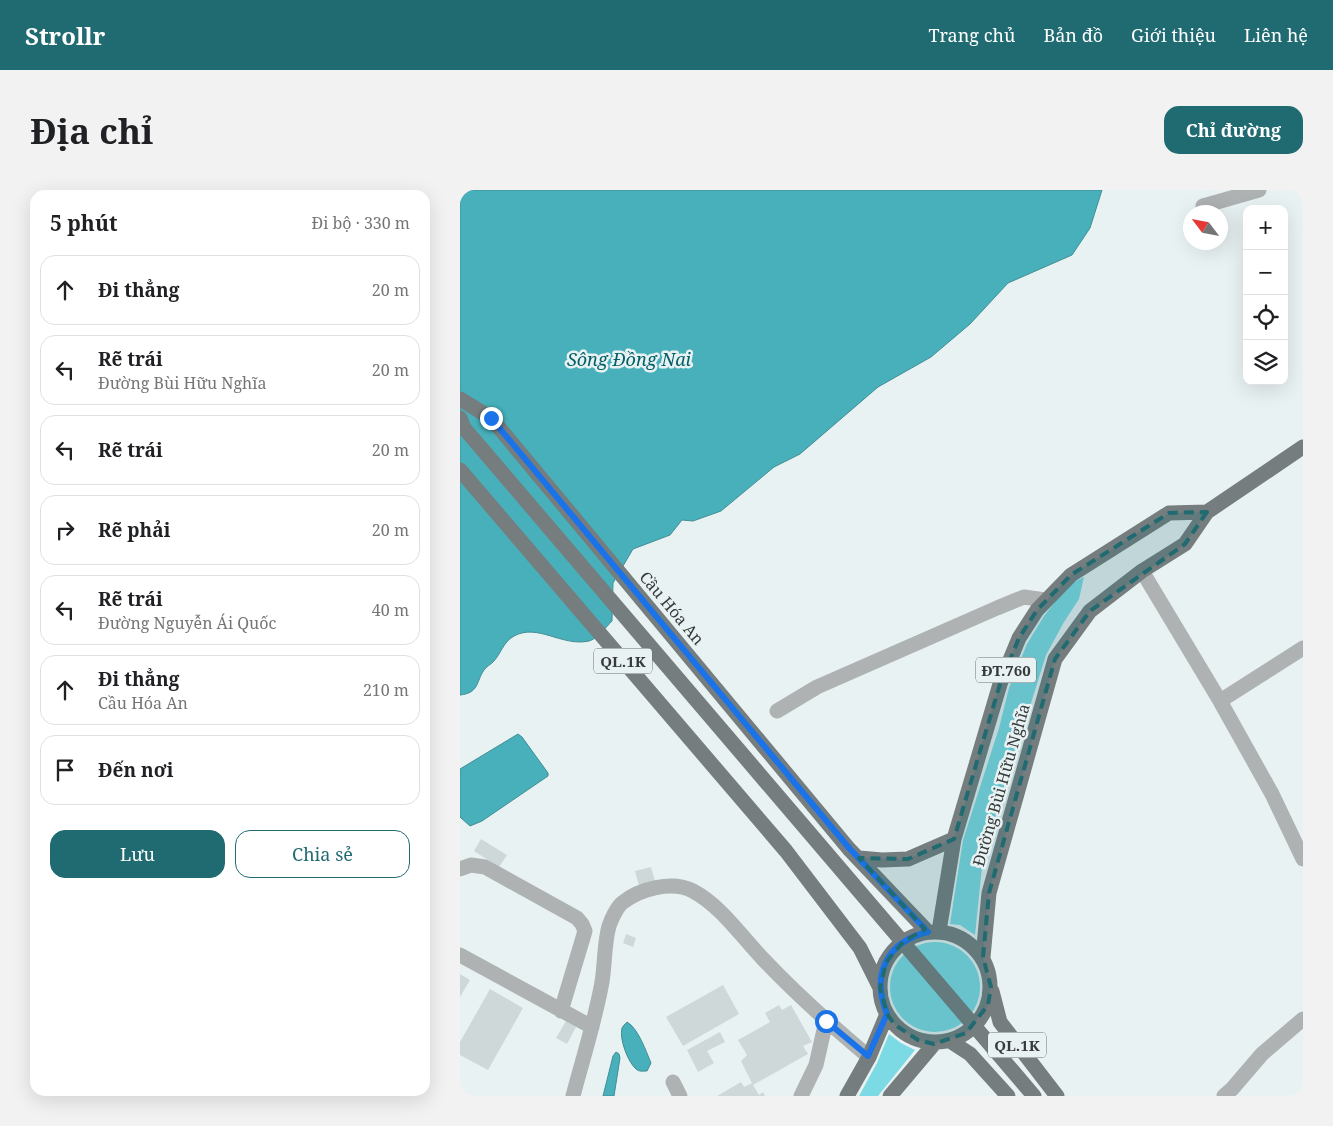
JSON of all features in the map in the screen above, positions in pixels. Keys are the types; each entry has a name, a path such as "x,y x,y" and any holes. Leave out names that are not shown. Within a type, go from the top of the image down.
{"main road":[{"name":"Cầu Hóa An","path":"460,399 491,418 854,853"},
{"name":"QL.1K","path":"460,418 464,428 1034,1096"},
{"name":"Đường Bùi Hữu Nghĩa","path":"983,957 989,893 1055,659 1090,611 1142,571 1185,544 1207,512 1303,447"},
{"name":"QL.1K","path":"460,470 786,851 860,948 880,988"},
{"name":"Đường Bùi Hữu Nghĩa","path":"933,931 954,839 1000,684 1019,638 1044,600 1071,575 1169,513 1207,512"},
{"path":"854,853 882,860 908,859 954,839"},
{"name":"QL.1K","path":"854,853 933,931"},
{"name":"QL.1K","path":"991,986 988,1005 980,1021 966,1033 950,1041 934,1044 918,1040 906,1034 895,1025 887,1014 882,1002 880,988 881,975 893,951 915,935 933,931 956,935 971,944 983,957 989,971 1000,1022 1057,1096"},
{"path":"847,1096 887,1014"},
{"name":"QL.1K","path":"950,1041 970,1054 1008,1096"},
{"path":"890,1096 934,1044"}],"street":[{"path":"1206,205 1259,190"},
{"path":"1142,571 1220,701 1272,794 1303,859"},
{"path":"777,710 816,687 997,608 1024,598 1044,600"},
{"path":"1220,701 1303,648"},
{"path":"460,869 472,865 485,867 577,918 582,924 585,931 561,1010"},
{"path":"573,1096 602,982 609,926 620,904 643,891 679,886 693,891 716,907 763,959 826,1021 868,1056"},
{"path":"460,955 592,1027"},
{"path":"1224,1096 1232,1090 1262,1054 1303,1019"},
{"path":"802,1096 816,1065 826,1021"},
{"path":"673,1082 680,1096"}],"highlighted area":[{"path":"1207,512 1185,544 1090,611 1055,659 989,893 983,957 991,987 988,1005 966,1033 934,1044 918,1040 895,1025 887,1014 880,988 886,962 903,942 925,929 859,858 908,859 954,839 1000,684 1019,638 1037,610 1071,575 1169,513"}],"shaded area":[{"path":"1084,577 1079,599 1046,655 983,857 975,935 960,925 950,924 963,840 999,728 1009,688 1027,644 1044,616 1068,585"},
{"path":"935,942 952,945 967,955 977,970 980,987 977,1004 967,1019 952,1029 935,1032 918,1029 903,1019 893,1004 890,987 893,970 903,955 918,945"},
{"path":"889,1034 915,1050 878,1096 859,1096 877,1063"}],"water":[{"name":"Sông Đồng Nai","path":"460,190 1102,190 1090,228 1072,255 1008,283 970,324 931,357 878,387 800,454 774,467 721,511 693,521 682,520 670,535 633,549 613,583 612,621 595,638 579,642 532,632 514,636 507,641 496,659 486,667 474,689 471,692 460,695"},
{"path":"518,734 548,773 548,776 482,821 470,826 460,817 460,769"},
{"path":"627,1022 635,1029 647,1052 651,1063 647,1071 636,1069 625,1050 621,1033 622,1028"},
{"path":"616,1052 620,1058 614,1096 603,1096 613,1056"}],"building":[{"path":"481,839 507,855 499,867 474,851"},
{"path":"651,867 655,881 639,886 635,871"},
{"path":"626,934 636,938 633,947 623,943"},
{"path":"460,974 470,980 460,997"},
{"path":"723,985 739,1014 683,1046 666,1017"},
{"path":"490,989 523,1008 488,1070 460,1055 460,1042"},
{"path":"779,1005 782,1010 791,1005 812,1042 803,1046 808,1054 753,1085 759,1095 763,1092 765,1096 717,1096 741,1082 744,1087 752,1083 741,1061 747,1055 738,1040 770,1022 765,1013"},
{"path":"566,1021 576,1027 567,1044 556,1038"},
{"path":"720,1032 725,1042 707,1051 714,1063 698,1072 687,1050"}],"route":[{"path":"491,418 849,848 928,932 915,935 903,942 893,951 886,962 881,975 880,988 882,1002 887,1014 868,1056 826,1021"}]}
